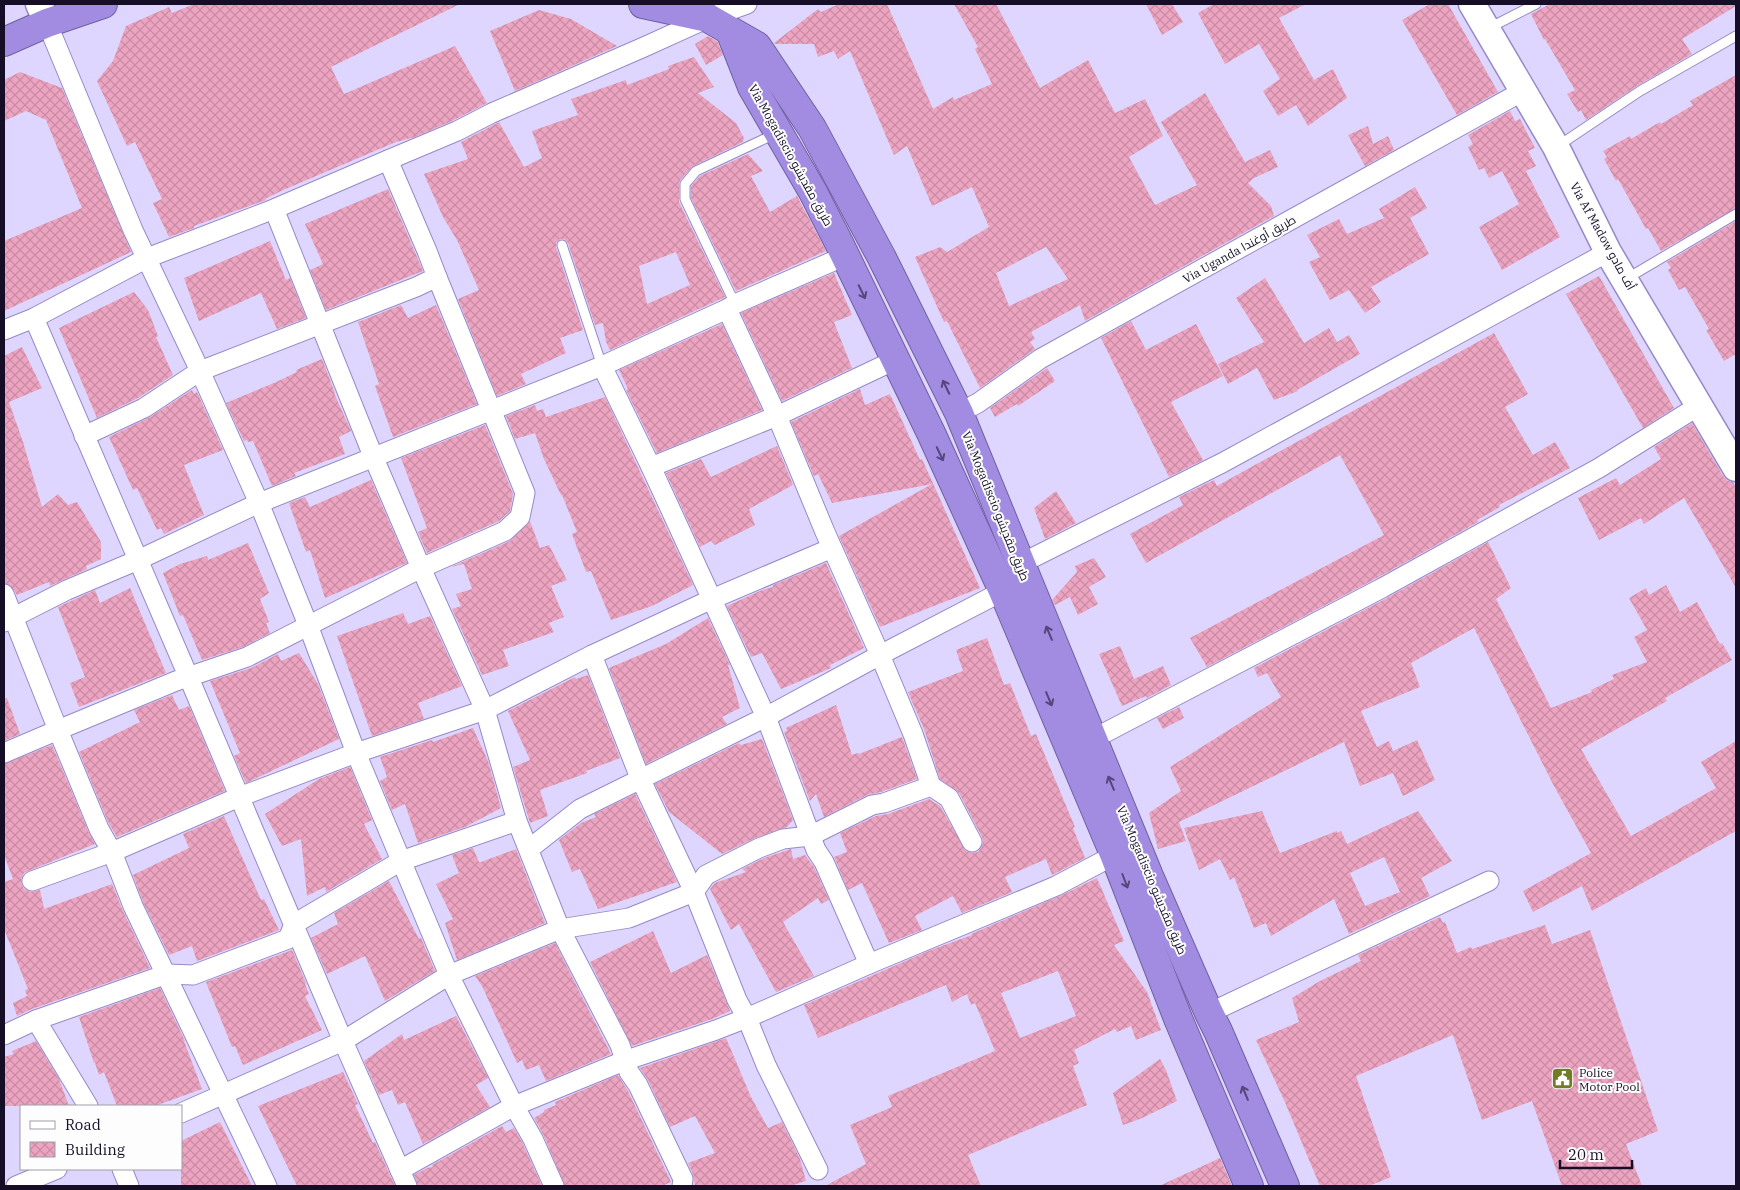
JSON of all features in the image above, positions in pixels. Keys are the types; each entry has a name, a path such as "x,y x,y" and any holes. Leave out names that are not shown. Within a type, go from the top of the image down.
{"highway":[{"path":"4,42 43,13 103,4"},
{"path":"643,4 717,17"},
{"name":"Via Mogadiscio طريق مقديشو","path":"717,17 752,87 813,192 896,360 1125,849 1218,1031 1285,1186"},
{"name":"Via Mogadiscio طريق مقديشو","path":"717,17 757,46 812,128 882,258 959,413 1093,739 1125,849 1180,1021 1249,1186"},
{"path":"1228,1134 1257,1122"}],"street":[{"path":"4,330 34,318 147,258 274,209 457,131 492,113 644,47 747,4"},
{"name":"Via Af Madow أف مادو","path":"1472,4 1556,147 1608,252 1736,468"},
{"path":"43,13 133,230 200,371 258,503 308,625 356,753 449,974 514,1106 533,1139 554,1186"},
{"name":"Via Uganda طريق أوغندا","path":"959,413 978,403 1040,359 1523,91"},
{"path":"4,753 176,681 247,657 421,568 504,531 520,517 526,493 388,160"},
{"path":"274,209 373,456 485,710 517,821 560,929 620,1045 629,1072 638,1086 683,1179 682,1186"},
{"path":"1020,564 1222,463 1608,252"},
{"path":"9,620 67,590 138,560 258,503 602,366 845,256"},
{"path":"84,436 144,408 200,371 437,277"},
{"path":"731,306 832,548 913,734 931,786 949,798 972,842"},
{"path":"34,318 403,1178 514,1106 624,1061 747,1018 869,964 1056,886 1125,849"},
{"path":"651,467 778,416 896,360"},
{"path":"602,366 651,467 766,717 810,836 824,862 869,964"},
{"path":"1093,739 1391,583 1600,468 1700,405"},
{"path":"32,882 112,852 239,797 356,753 485,710 592,656 712,599 832,548"},
{"path":"529,849 580,809 766,717 1003,591"},
{"path":"4,594 9,620 99,829 112,852 134,906 267,1186"},
{"path":"592,656 640,778 694,892 766,1066 818,1170"},
{"path":"182,1113 343,1041 449,974 560,929 629,918 694,892 706,875 759,848 783,839 810,836 872,805 884,803 931,786"},
{"path":"4,1035 36,1020 167,974 193,975 288,939 294,924 401,861 517,821"},
{"path":"1209,1013 1489,881"},
{"path":"36,1020 87,1105"},
{"path":"16,1186 54,1170"},
{"path":"122,1170 129,1186"}],"lane":[{"path":"1487,30 1536,4"},
{"path":"1556,147 1640,92 1736,36"},
{"path":"731,306 685,199 685,184 696,171 778,132"},
{"path":"1625,279 1736,214"},
{"path":"562,245 602,366"}],"building":[{"path":"194,4 460,4 331,67 344,94 455,46 487,103 452,121 415,137 396,142 281,191 266,200 169,237 153,203 162,199 135,142 127,146 97,81 113,61 126,26 169,7 172,13"},
{"path":"839,4 887,4 933,109 953,97 954,100 992,84 975,49 978,47 954,4 996,4 1040,88 1088,60 1115,113 1145,99 1163,136 1129,157 1155,205 1197,185 1161,122 1205,93 1245,162 1270,150 1278,167 1254,178 1248,183 1271,206 1274,216 1085,321 1080,305 1031,332 1035,339 1030,342 1035,349 980,388 947,321 944,322 915,257 940,247 947,252 989,227 972,187 932,206 907,146 894,155 850,51 838,59 834,51 818,57 814,44 774,43 818,9 821,12","holes":["1046,247 1068,279 1009,306 996,273"]},
{"path":"1146,4 1172,4 1183,22 1162,35"},
{"path":"1214,4 1306,4 1279,18 1314,80 1333,69 1347,98 1308,126 1296,105 1278,116 1263,91 1280,79 1259,44 1225,64 1198,13"},
{"path":"1430,4 1448,4 1498,92 1457,115 1402,20"},
{"path":"1550,4 1736,4 1736,6 1682,39 1692,54 1637,86 1586,120 1581,110 1578,112 1567,94 1575,90 1544,40 1531,14"},
{"path":"539,10 571,19 617,46 515,91 490,31"},
{"path":"708,36 717,41 723,55 706,65 695,44"},
{"path":"694,57 714,87 698,93 736,123 744,138 743,142 693,166 680,180 679,184 679,202 725,297 610,350 606,342 603,323 595,325 568,243 564,239 560,239 556,243 556,247 583,330 560,338 566,353 521,374 526,384 497,396 458,299 479,290 457,240 443,217 424,174 468,159 461,142 499,122 524,167 542,158 532,131 578,115 571,99 626,80 627,85 669,69 668,66","holes":["676,252 690,285 647,304 639,266"]},
{"path":"20,72 62,88 131,252 4,311 4,241 82,208 46,120 26,111 4,121 4,80"},
{"path":"1736,75 1736,208 1661,251 1648,228 1646,229 1618,179 1616,181 1604,159 1607,157 1603,151 1630,136 1631,139 1660,122 1661,124 1693,105 1690,101"},
{"path":"1510,111 1515,121 1520,119 1535,148 1528,151 1536,166 1526,171 1560,237 1502,270 1479,227 1519,204 1502,171 1489,178 1484,168 1479,170 1468,147 1473,144 1468,135"},
{"path":"1368,126 1373,144 1388,136 1394,150 1365,166 1348,135"},
{"path":"748,154 763,171 751,176 770,212 797,196 826,251 736,291 691,198 691,186 700,176"},
{"path":"1415,187 1427,208 1410,218 1429,254 1371,287 1381,302 1365,313 1349,290 1330,300 1309,262 1320,257 1307,235 1339,219 1347,234 1384,218 1379,209"},
{"path":"388,189 423,271 326,310 310,270 323,264 305,224"},
{"path":"1736,221 1736,354 1724,361 1706,330 1709,329 1685,287 1679,290 1668,270 1671,268 1667,262"},
{"path":"270,241 286,280 290,278 306,318 277,329 261,293 199,321 184,278"},
{"path":"834,273 852,315 834,322 852,368 782,401 741,313"},
{"path":"1599,276 1674,408 1643,428 1566,294"},
{"path":"1265,278 1304,343 1329,328 1337,342 1349,335 1360,354 1298,391 1274,400 1257,368 1228,384 1218,364 1264,342 1236,298"},
{"path":"134,292 148,310 158,336 156,337 173,375 138,398 97,418 59,328"},
{"path":"401,305 408,318 436,305 477,404 393,437 375,386 379,384 358,322"},
{"path":"1131,321 1146,350 1196,324 1223,376 1171,402 1203,460 1169,477 1101,338"},
{"path":"722,324 762,410 657,453 626,390 628,389 619,370"},
{"path":"1494,333 1528,394 1505,407 1533,455 1555,442 1570,468 1499,505 1500,507 1477,520 1478,522 1377,578 1207,667 1190,638 1384,535 1340,455 1146,563 1130,534 1183,505 1179,497 1214,480 1217,486"},
{"path":"22,347 42,388 9,402 42,507 58,494 68,505 77,502 101,542 101,559 86,566 87,569 50,586 49,582 17,595 11,586 4,583 4,356"},
{"path":"322,359 334,393 351,431 339,437 345,454 294,473 296,476 272,486 253,441 244,441 226,403 274,383 297,372 296,370"},
{"path":"1047,368 1055,381 1018,406 1017,404 995,417 990,408"},
{"path":"860,389 865,405 890,394 920,460 922,459 980,588 880,627 839,536 932,484 832,503 818,474 814,476 791,422"},
{"path":"192,390 194,394 197,392 223,450 184,465 204,515 164,534 161,528 157,530 137,488 133,490 109,437 150,417"},
{"path":"605,397 693,585 652,606 611,620 591,571 586,572 572,534 577,532 562,495 544,459 535,433 515,439 506,416 535,405 537,411 543,409 546,417"},
{"path":"1692,423 1723,476 1728,481 1733,482 1736,488 1736,588 1684,498 1644,524 1641,518 1599,540 1578,498 1616,478 1620,485 1661,459 1654,447"},
{"path":"485,425 513,494 510,511 499,521 427,553 418,532 427,528 401,458"},
{"path":"777,446 793,485 749,509 755,525 715,545 711,541 700,547 666,473 701,459 711,477"},
{"path":"371,480 407,563 325,598 310,550 306,552 289,503 305,497 310,507"},
{"path":"1056,491 1076,523 1045,539 1034,508"},
{"path":"530,521 540,548 549,545 567,580 551,586 564,617 549,623 554,632 503,650 509,666 482,675 452,609 461,606 456,594 472,589 464,564 451,567 510,541"},
{"path":"1488,542 1511,588 1496,599 1551,708 1592,692 1591,690 1614,679 1612,675 1647,662 1634,637 1647,630 1629,598 1646,588 1649,595 1666,585 1680,612 1697,602 1720,644 1722,643 1732,660 1665,698 1667,701 1581,749 1631,836 1716,788 1701,762 1736,741 1736,831 1592,911 1582,886 1533,912 1523,891 1591,853 1554,786 1474,628 1411,663 1420,687 1361,711 1377,747 1389,741 1393,751 1417,740 1435,780 1403,796 1393,773 1360,786 1344,742 1179,822 1186,841 1158,849 1149,813 1181,791 1170,767 1281,697 1267,673 1258,677 1254,668"},
{"path":"248,543 269,593 260,599 269,622 266,623 270,633 243,647 202,660 183,615 180,616 163,573 180,564 207,556 208,560"},
{"path":"1094,558 1106,577 1089,587 1098,604 1078,615 1070,597 1055,605 1052,600 1077,572 1075,566"},
{"path":"826,563 864,648 830,665 831,668 781,689 762,653 751,657 727,606"},
{"path":"130,588 166,673 79,707 70,683 85,677 58,607 95,590 100,603"},
{"path":"403,613 408,624 430,616 462,686 418,703 424,719 372,736 337,636"},
{"path":"708,618 730,665 728,665 740,708 722,717 727,724 646,764 609,668 666,644"},
{"path":"987,638 1004,685 1010,683 1031,736 1036,734 1075,827 1073,828 1085,858 1052,875 1046,859 1005,877 1012,892 962,913 953,896 915,916 922,930 889,943 862,883 848,890 834,857 847,852 840,833 876,816 888,814 929,799 940,806 966,851 978,852 983,843 982,837 959,793 940,779 924,729 908,692 963,671 956,650"},
{"path":"1120,646 1134,679 1163,666 1171,685 1147,698 1146,696 1122,706 1099,654"},
{"path":"299,653 318,684 339,739 246,783 234,756 240,753 210,681 251,668 278,654 281,661"},
{"path":"588,675 620,758 586,771 587,773 540,790 548,816 530,823 513,767 530,760 508,711 575,677 576,679"},
{"path":"172,695 179,710 189,706 225,791 117,837 109,824 79,752 140,722 134,710"},
{"path":"4,698 7,698 20,734 4,741"},
{"path":"836,705 852,755 902,737 917,779 867,795 824,817 816,794 810,801 784,732 787,731 786,728"},
{"path":"1179,707 1184,718 1163,729 1157,718"},
{"path":"473,728 488,761 501,808 465,827 418,843 405,804 392,810 380,781 387,777 380,757"},
{"path":"762,739 793,820 787,827 755,838 722,854 669,812 655,784 739,743 741,745"},
{"path":"52,745 95,844 24,873 21,879 22,885 24,889 30,892 40,890 44,909 112,884 150,968 17,1016 13,1003 27,996 25,990 28,989 4,929 4,882 13,879 4,855 4,764"},
{"path":"350,767 372,820 364,824 382,859 326,892 325,887 307,896 301,839 282,846 265,814 319,779"},
{"path":"635,794 677,882 598,909 580,869 572,872 559,840 581,823 596,817 594,814"},
{"path":"1262,811 1280,853 1337,831 1337,833 1341,831 1347,844 1418,811 1452,861 1421,878 1430,896 1349,934 1334,899 1271,936 1266,923 1254,928 1234,877 1230,880 1220,859 1199,870 1184,828","holes":["1384,857 1400,892 1365,906 1350,873"]},
{"path":"224,816 261,900 264,899 279,930 197,961 192,946 169,955 143,902 133,875 189,848 183,834"},
{"path":"473,848 479,862 516,849 545,923 457,960 445,923 453,919 436,884 459,873 452,855"},
{"path":"791,849 793,859 805,855 814,867 829,900 821,904 818,898 783,922 814,976 776,992 739,924 731,930 710,889 715,883 746,872 742,869 764,858"},
{"path":"1097,878 1124,941 1114,945 1147,992 1161,1030 1136,1040 1131,1026 1117,1032 1115,1029 1074,1050 1079,1063 1073,1066 1087,1105 968,1155 981,1186 825,1186 866,1164 850,1125 892,1107 888,1096 995,1051 975,1003 971,1005 967,994 952,1002 946,985 818,1038 804,1005 1060,896","holes":["1058,971 1076,1016 1020,1038 1001,993"]},
{"path":"389,881 419,939 421,938 435,971 385,1001 365,956 327,974 311,938 338,924 334,913"},
{"path":"1440,917 1443,923 1445,922 1457,953 1545,925 1552,944 1590,930 1658,1131 1626,1144 1642,1186 1562,1186 1532,1101 1482,1120 1453,1035 1356,1076 1391,1177 1369,1186 1320,1186 1284,1100 1256,1040 1299,1022 1292,998 1320,981 1361,961 1358,955"},
{"path":"653,931 671,973 707,955 730,1011 632,1046 590,962"},
{"path":"555,943 611,1054 546,1081 539,1065 526,1070 522,1060 517,1063 482,986 475,976"},
{"path":"292,950 306,983 309,994 305,996 322,1030 243,1065 235,1046 232,1047 206,982"},
{"path":"160,988 185,1041 202,1089 158,1105 117,1105 104,1072 99,1075 79,1017"},
{"path":"456,1016 488,1078 476,1085 490,1107 423,1144 405,1102 398,1105 392,1090 379,1095 364,1061 402,1034 404,1040"},
{"path":"726,1038 751,1097 768,1128 782,1122 800,1159 806,1181 790,1186 695,1186 693,1174 688,1163 715,1153 695,1116 670,1127 648,1080 640,1068"},
{"path":"36,1041 59,1079 69,1105 4,1106 4,1057 14,1054 12,1051"},
{"path":"1160,1059 1177,1101 1123,1125 1113,1093"},
{"path":"343,1072 358,1104 355,1105 373,1143 375,1142 395,1186 297,1186 258,1106"},
{"path":"618,1075 628,1091 671,1182 662,1186 565,1186 543,1134 534,1118 544,1112 544,1110 556,1105 555,1102"},
{"path":"220,1122 252,1186 181,1186 182,1141"},
{"path":"502,1126 506,1132 514,1128 542,1186 418,1186 414,1175 433,1167 432,1165"},
{"path":"1220,1158 1232,1186 1159,1186"}],"place":[{"name":"Police Motor Pool","path":"1563,1079"}]}
